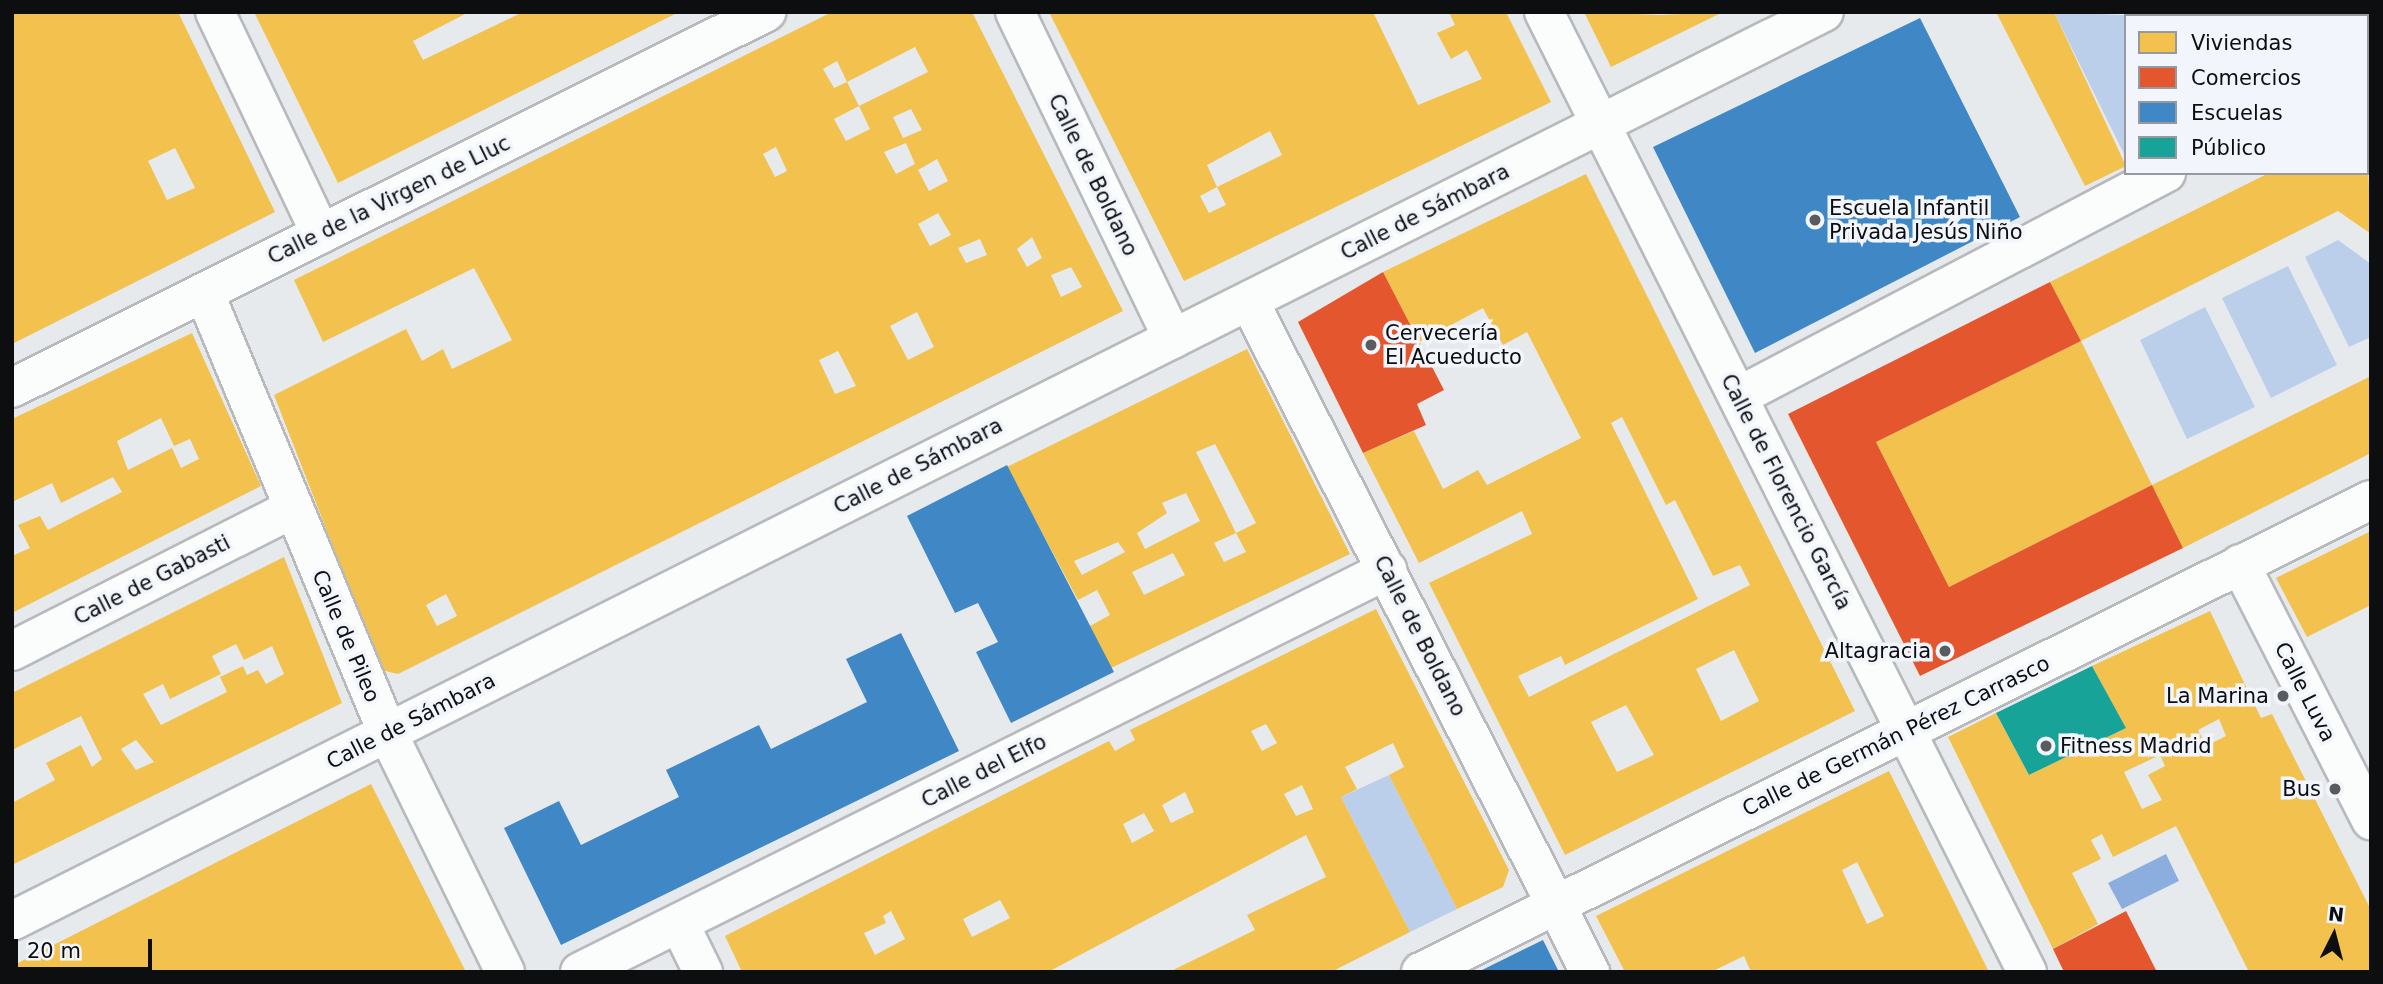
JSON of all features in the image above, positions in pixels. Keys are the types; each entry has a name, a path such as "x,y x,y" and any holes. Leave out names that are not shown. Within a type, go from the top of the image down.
{"street":[{"path":"215,12 321,234"},
{"name":"Calle de la Virgen de Lluc","path":"12,388 766,12"},
{"name":"Calle de Boldano","path":"1015,12 1172,339"},
{"name":"Calle de Florencio García","path":"1544,12 2028,972"},
{"name":"Calle de Sámbara","path":"12,921 1819,13"},
{"path":"1739,396 2162,175"},
{"name":"Calle de Pileo","path":"204,292 387,733 505,972"},
{"name":"Calle de Boldano","path":"1249,300 1590,972"},
{"name":"Calle de Germán Pérez Carrasco","path":"1421,972 2371,500"},
{"name":"Calle de Gabasti","path":"12,651 292,509"},
{"name":"Calle Luva","path":"2240,564 2371,820"},
{"name":"Calle del Elfo","path":"580,972 1387,570"},
{"path":"679,923 703,972"}],"shaded area":[{"path":"2054,12 2124,15 2124,154"},
{"path":"2338,240 2371,264 2371,337 2349,347 2305,257"},
{"path":"2288,266 2337,365 2271,398 2222,298"},
{"path":"2205,307 2255,407 2187,439 2140,340"},
{"path":"1389,775 1457,909 1410,932 1341,797"}],"water":[{"path":"2166,854 2179,881 2122,909 2108,883"}],"building: Viviendas":[{"path":"12,12 178,12 275,212 12,344","holes":["175,148 195,188 167,200 148,161"]},
{"path":"254,12 469,12 413,41 423,60 523,12 679,12 338,183"},
{"path":"832,12 972,12 1123,311 398,674 381,670 274,395 406,329 422,361 443,349 452,369 512,340 474,268 323,342 294,280","holes":["915,47 928,72 859,106 847,82","837,61 847,82 834,88 823,69","859,106 870,129 846,141 834,119","911,109 922,130 903,138 893,117","906,143 915,164 896,174 884,152","776,147 787,171 775,177 763,154","937,159 948,181 929,191 918,170","938,213 951,235 930,246 918,224","1032,237 1042,258 1027,267 1017,249","980,239 987,255 966,263 958,248","1071,267 1082,287 1061,297 1051,275","917,312 934,347 908,360 890,326","838,351 856,386 835,394 819,360","446,594 457,616 437,626 426,605"]},
{"path":"1049,12 1373,12 1418,105 1482,79 1467,50 1451,59 1437,33 1455,25 1449,12 1506,12 1551,102 1184,281","holes":["1270,131 1282,155 1217,187 1207,165","1217,187 1226,205 1209,213 1200,196"]},
{"path":"1584,12 1661,15 1723,12 1611,67"},
{"path":"1996,12 2054,12 2124,162 2124,167 2085,186"},
{"path":"1586,174 1855,711 1565,855 1429,583 1532,534 1522,511 1419,563 1363,453 1414,431 1443,489 1478,470 1487,485 1581,438 1527,332 1503,345 1483,308 1419,342 1383,272","holes":["1622,417 1666,505 1675,500 1713,576 1740,565 1750,585 1529,697 1518,676 1561,656 1565,665 1698,599 1611,423","1734,650 1759,701 1721,721 1696,669","1626,705 1654,755 1617,772 1591,722"]},
{"path":"2265,175 2368,175 2371,234 2338,211 2081,341 2050,282"},
{"path":"192,333 261,486 12,613 12,556 30,548 18,525 40,516 48,530 122,492 113,477 61,503 52,483 12,502 12,419","holes":["161,418 174,446 190,439 199,459 181,468 172,448 128,470 117,441"]},
{"path":"2081,341 2152,485 1949,587 1876,442"},
{"path":"1247,349 1350,554 1111,668 1090,626 1110,615 1097,590 1078,600 1007,467","holes":["1215,444 1256,523 1236,533 1196,452","1186,493 1200,521 1145,549 1137,533 1167,513 1162,503","1236,533 1246,552 1224,562 1214,543","1118,542 1125,552 1082,575 1074,561","1173,553 1185,575 1144,595 1132,572"]},
{"path":"2371,376 2371,453 2183,548 2152,485"},
{"path":"2371,531 2371,605 2307,637 2276,578"},
{"path":"284,557 342,703 12,865 12,803 55,780 46,763 81,745 92,767 102,759 81,716 12,750 12,693","holes":["236,644 244,660 272,646 284,674 266,684 258,670 247,675 243,666 220,677 227,692 161,725 143,694 163,684 170,699 221,674 212,656","136,740 154,762 136,770 121,749"]},
{"path":"1376,609 1509,870 1503,887 1457,909 1389,775 1404,767 1393,743 1345,767 1357,789 1341,797 1410,932 1331,972 1169,972 1255,930 1247,915 1326,877 1306,835 1048,972 742,972 725,936 1109,741 1115,751 1135,740 1130,730","holes":["1266,724 1277,743 1262,751 1251,731","1302,785 1313,809 1296,816 1284,794","1185,792 1194,812 1171,823 1162,805","1144,813 1154,831 1132,843 1123,824","1000,900 1010,918 972,937 963,919","891,911 905,939 875,955 864,933 886,923 883,916"]},
{"path":"2210,611 2261,718 2272,714 2371,910 2371,972 2249,972 2176,826 2113,857 2102,834 2091,840 2101,859 2072,873 2098,924 2053,949 1948,737 1996,713 2029,775 2126,728 2092,666","holes":["2219,719 2226,736 2206,746 2198,730","2160,755 2165,766 2148,775 2162,800 2142,809 2124,772"]},
{"path":"1889,771 1989,972 1751,972 1744,956 1711,972 1625,972 1596,916","holes":["1857,862 1884,916 1867,924 1842,870"]},
{"path":"371,784 466,972 12,972 12,966"}],"building: Comercios":[{"path":"1383,272 1444,390 1417,404 1426,425 1363,453 1298,322"},
{"path":"2050,282 2081,341 1876,442 1949,587 2152,485 2183,548 1920,676 1788,414"},
{"path":"2126,911 2157,972 2064,972 2053,949"}],"building: Escuelas":[{"path":"1920,18 2020,217 1755,353 1653,147"},
{"path":"1007,465 1114,672 1011,723 976,652 998,642 978,603 955,613 907,516"},
{"path":"901,633 959,751 561,945 504,828 559,801 581,845 679,797 666,770 759,725 771,749 867,702 846,659"},
{"path":"1543,940 1559,972 1478,972"}],"building: Público":[{"path":"2092,666 2126,728 2029,775 1996,713"}],"place":[{"name":"Escuela Infantil Privada Jesús Niño","path":"1815,220"},
{"name":"Cervecería El Acueducto","path":"1371,345"},
{"name":"Altagracia","path":"1945,651"},
{"name":"La Marina","path":"2283,696"},
{"name":"Fitness Madrid","path":"2046,746"},
{"name":"Bus","path":"2335,789"}]}
